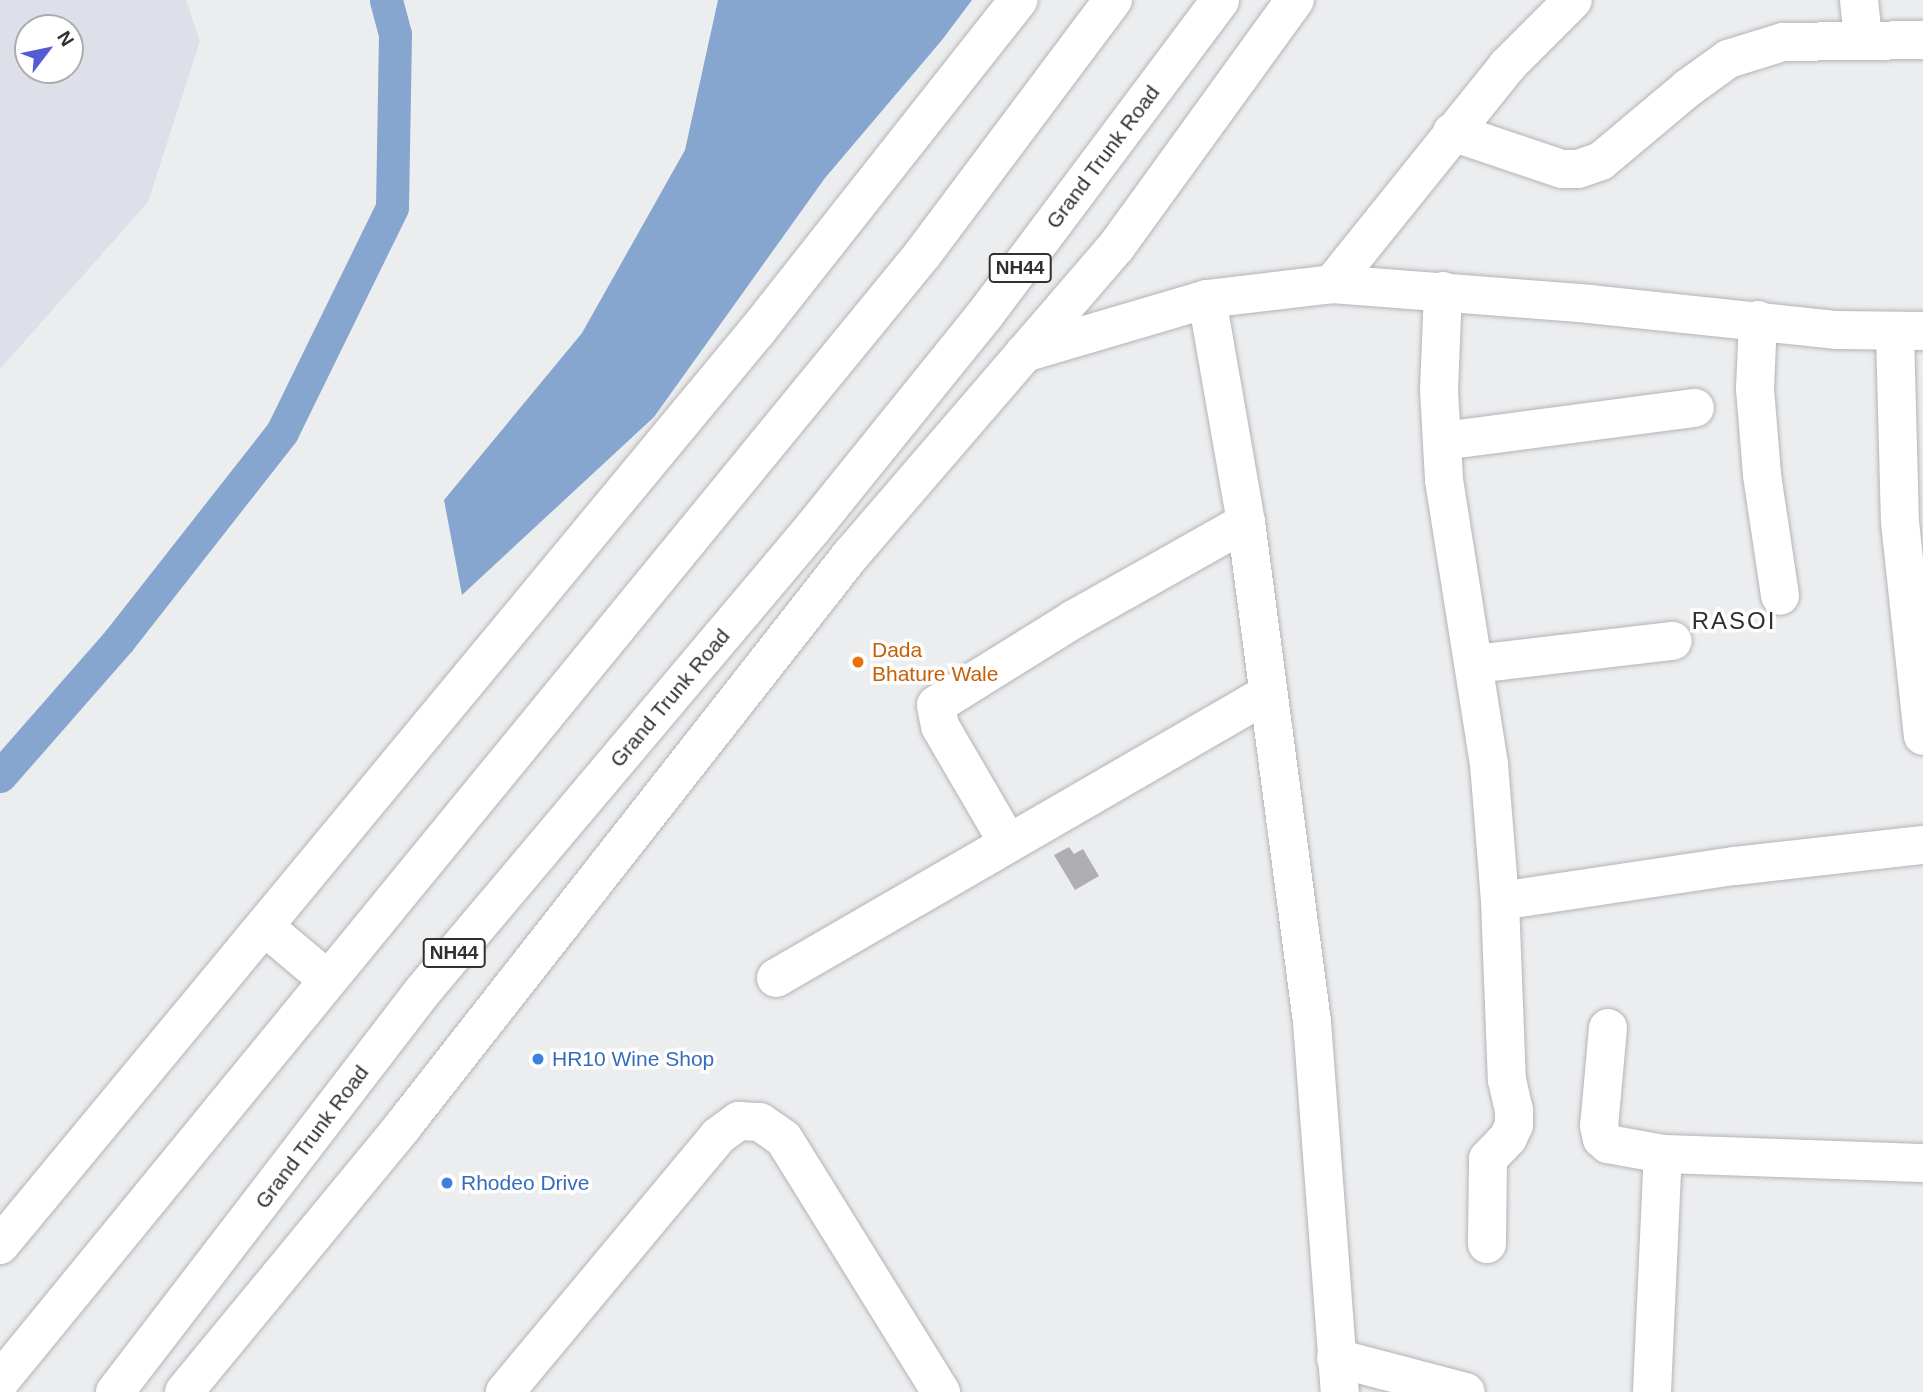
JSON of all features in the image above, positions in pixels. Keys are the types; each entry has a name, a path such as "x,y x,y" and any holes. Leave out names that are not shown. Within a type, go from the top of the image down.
{"main road":[{"path":"0,1245 757,331 1017,0"},
{"path":"0,1381 922,255 1113,0"},
{"name":"Grand Trunk Road","path":"115,1392 422,992 812,529 985,316 1220,0"},
{"path":"184,1392 402,1126 850,556 1116,247 1295,0"},
{"path":"1332,284 1507,66 1573,0"},
{"path":"1859,0 1863,39"},
{"path":"1452,132 1562,169 1578,169 1601,161 1688,88 1728,59 1783,42 1923,40"},
{"path":"1024,353 1207,299 1332,284 1909,332 1900,522 1923,736"},
{"path":"1443,292 1439,390 1446,493 1476,664 1489,764 1500,901 1507,1080 1514,1125 1508,1138 1488,1159 1487,1244"},
{"path":"1207,299 1246,522 1312,1022 1338,1375 1466,1392"},
{"path":"1758,320 1755,389 1762,475 1780,596"},
{"path":"1443,441 1695,408"},
{"path":"1008,843 940,726 936,705 1074,619 1246,522"},
{"path":"1476,664 1673,641"},
{"path":"776,978 1267,694"},
{"path":"1500,901 1748,864 1923,845"},
{"path":"265,927 328,980"},
{"path":"1608,1028 1599,1126 1602,1139 1608,1144 1663,1153 1923,1163"},
{"path":"505,1392 718,1136 739,1121 760,1122 784,1139 941,1392"},
{"path":"1652,1392 1663,1153"}],"shaded area":[{"path":"0,0 186,0 200,41 148,202 0,369"}],"water":[{"path":"718,0 972,0 942,40 825,178 654,417 462,595 444,500 582,333 685,150"}],"building":[{"path":"1069,847 1074,854 1083,849 1099,876 1075,890 1054,855"}],"waterway":[{"path":"0,776 119,640 282,432 392,207 395,34 386,0"}],"place":[{"name":"Dada Bhature Wale","path":"858,662"},
{"name":"HR10 Wine Shop","path":"538,1059"},
{"name":"Rhodeo Drive","path":"447,1183"}],"district":[{"name":"RASOI","path":"1734,621"}]}
